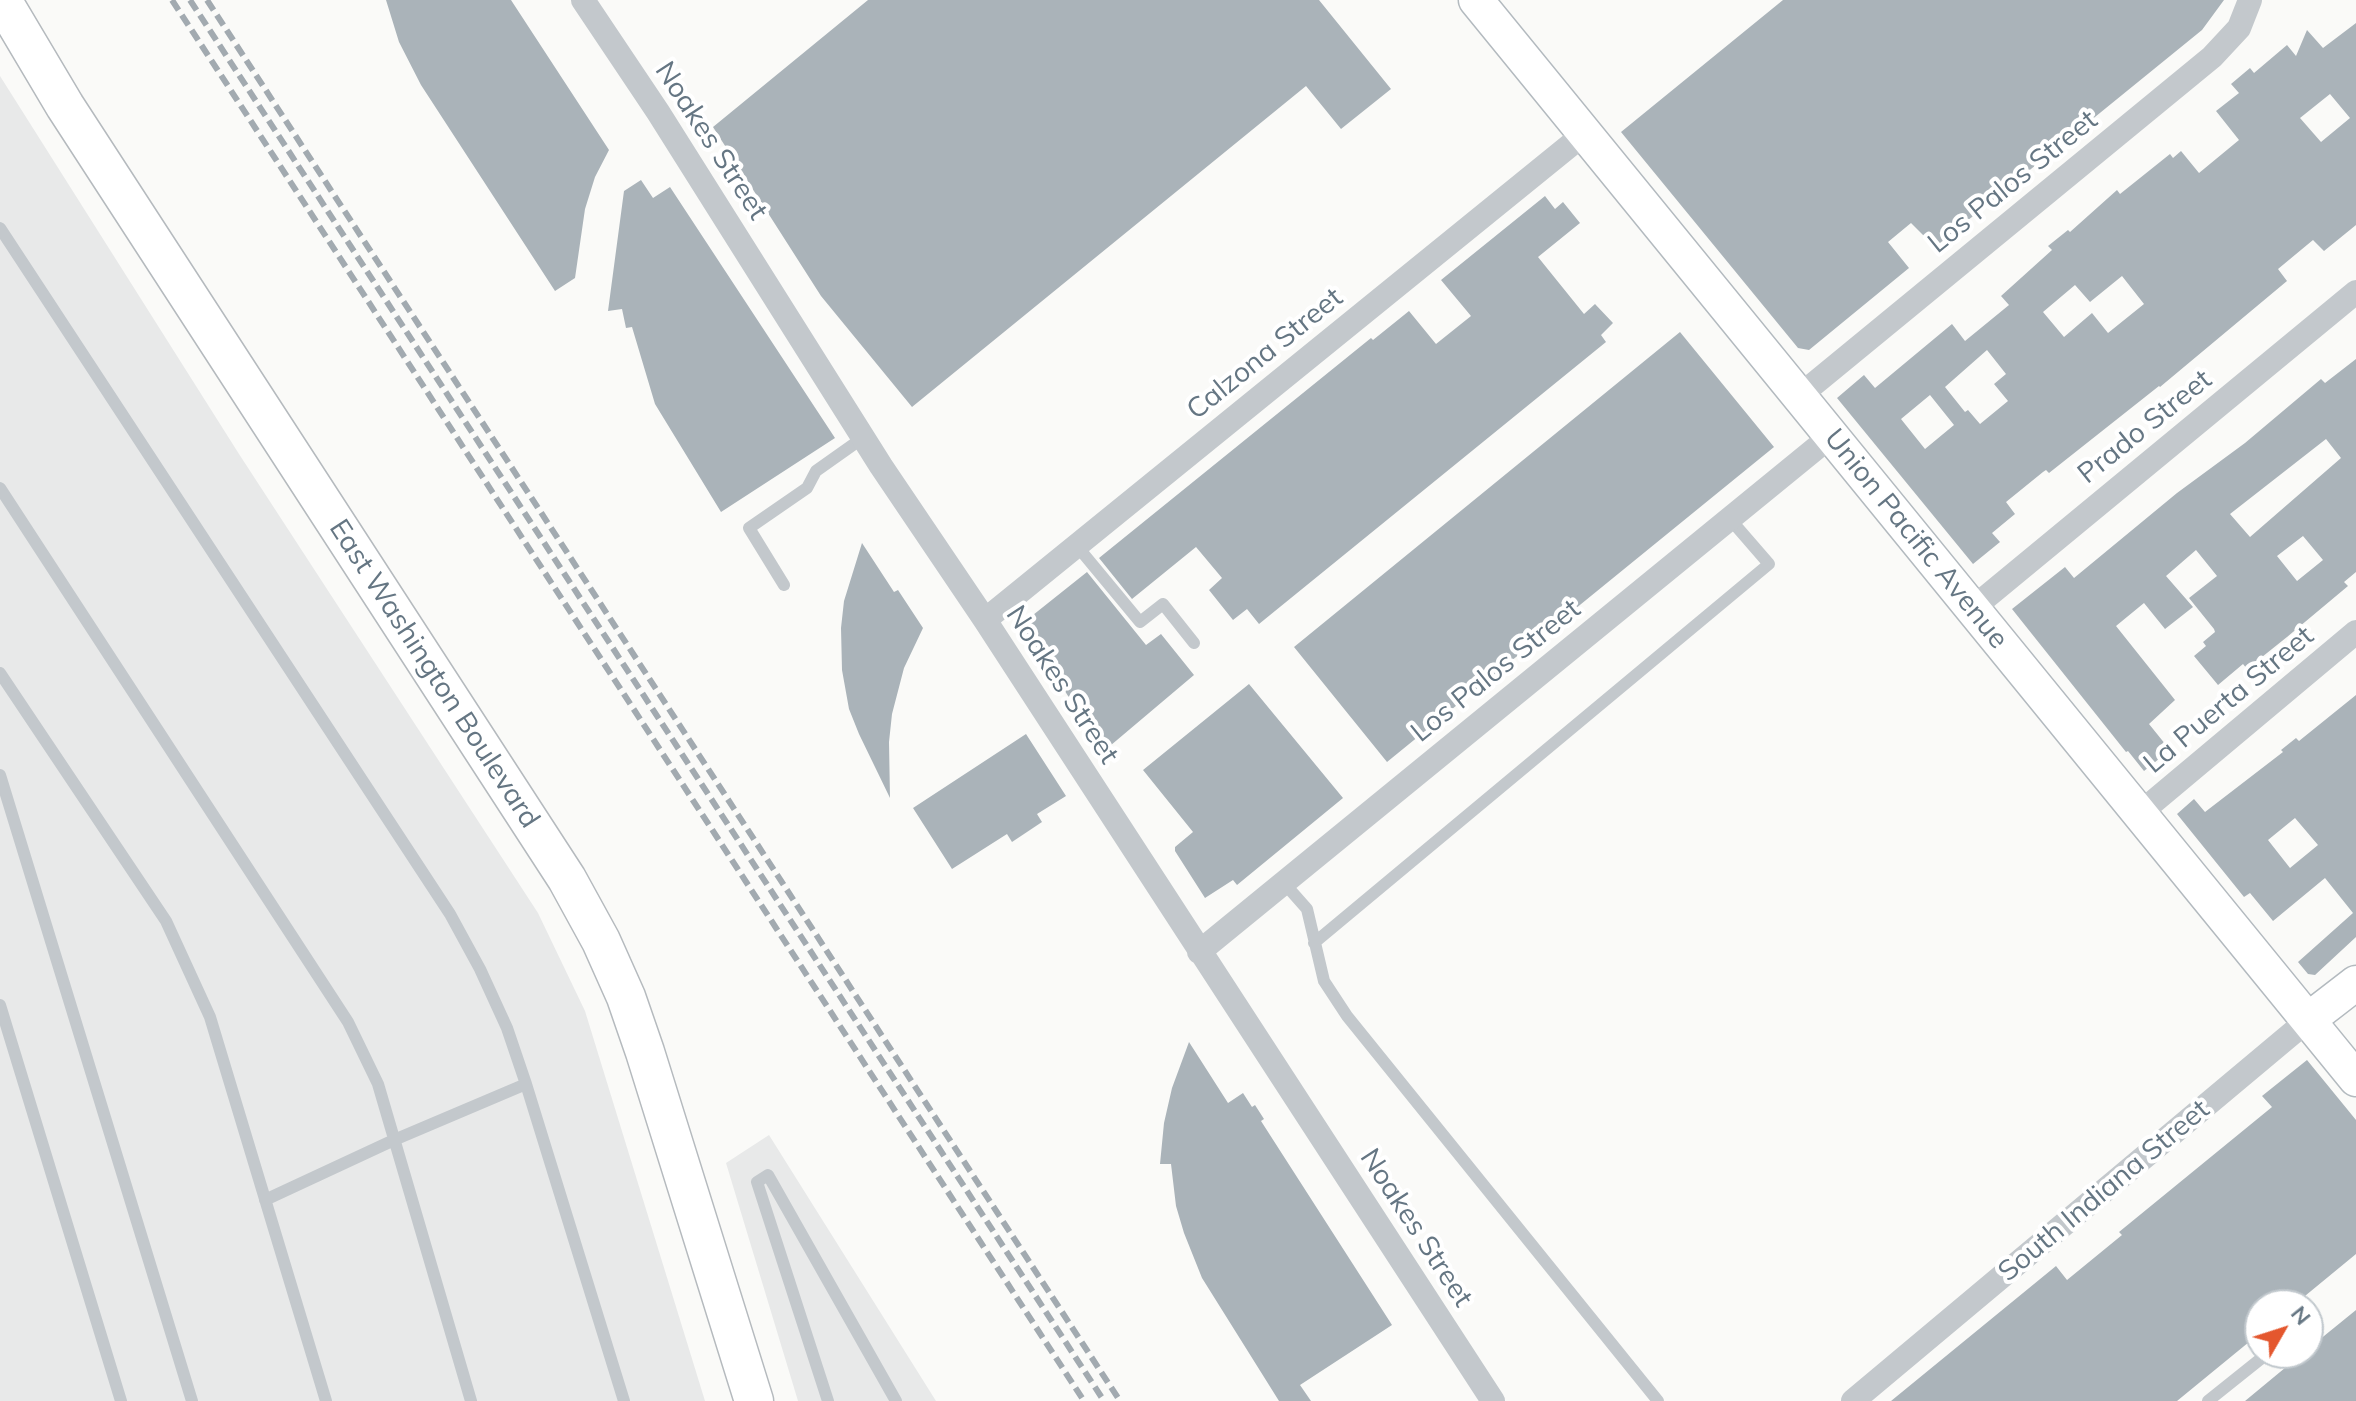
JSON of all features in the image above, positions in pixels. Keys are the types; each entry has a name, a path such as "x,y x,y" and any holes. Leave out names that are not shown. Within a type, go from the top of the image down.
{"main road":[{"name":"East Washington Boulevard","path":"2,0 74,120 567,879 601,941 626,997 645,1052 754,1401"}],"street":[{"name":"Noakes Street","path":"583,0 1493,1401"},
{"name":"Union Pacific Avenue","path":"1476,0 2356,1079"},
{"name":"Los Palos Street","path":"1798,397 2212,57 2239,28 2250,0"},
{"name":"Calzona Street","path":"985,620 1584,134"},
{"name":"Prado Street","path":"1973,608 2356,292"},
{"name":"Los Palos Street","path":"1199,952 1831,436"},
{"name":"La Puerta Street","path":"2140,813 2356,632"},
{"name":"South Indiana Street","path":"1853,1401 2356,983"}],"lane":[{"path":"0,228 450,914 480,969 507,1028 526,1084 624,1401"},
{"path":"784,585 749,528 807,488 816,471 864,437"},
{"path":"0,488 342,1011 378,1084 471,1401"},
{"path":"1314,943 1769,564 1730,519"},
{"path":"1077,546 1140,622 1163,604 1194,643"},
{"path":"0,673 166,921 210,1017 326,1401"},
{"path":"0,775 192,1401"},
{"path":"1284,883 1307,909 1324,981 1347,1016 1658,1401"},
{"path":"0,1005 121,1401"},
{"path":"265,1200 394,1140 526,1084"},
{"path":"828,1401 757,1182 768,1175 896,1401"},
{"path":"2208,1401 2248,1369"}],"shaded area":[{"path":"0,76 239,454 538,913 585,1011 705,1401 0,1401"},
{"path":"769,1135 936,1401 798,1401 726,1163"}],"building":[{"path":"386,0 511,0 609,150 595,177 585,209 575,278 555,291 421,85 399,42"},
{"path":"868,0 1319,0 1391,89 1341,129 1306,86 912,407 821,296 713,127"},
{"path":"1783,0 2224,0 2202,30 1935,247 1911,223 1888,242 1909,268 1809,350 1798,348 1621,132"},
{"path":"2356,23 2356,225 2324,251 2313,240 2278,269 2287,281 2160,387 2049,473 2046,470 2043,472 2006,502 2015,514 1992,533 2000,542 1973,564 1837,398 1864,375 1875,388 1952,324 1965,341 2009,305 2001,296 2052,250 2048,246 2068,230 2070,232 2117,190 2120,194 2170,154 2173,158 2181,151 2199,173 2239,140 2216,111 2239,93 2231,84 2250,68 2254,73 2287,45 2296,56 2307,30 2323,48","holes":["2330,94 2350,118 2321,142 2300,118","2122,276 2144,304 2108,333 2092,313 2064,337 2043,312 2075,285 2090,302","1987,350 2006,374 1994,384 2008,401 1980,424 1968,410 1965,412 1945,387","1930,395 1954,425 1925,449 1901,419"]},
{"path":"641,180 653,198 670,187 835,438 721,512 655,404 632,327 626,328 622,309 608,311 624,191"},
{"path":"1545,196 1555,209 1563,202 1580,223 1538,257 1584,314 1595,304 1613,323 1601,335 1606,342 1259,624 1247,609 1233,620 1209,590 1222,578 1196,547 1132,599 1099,558 1371,338 1373,340 1409,311 1436,344 1471,316 1441,280"},
{"path":"1680,332 1774,447 1387,762 1294,647"},
{"path":"2356,359 2356,572 2344,582 2348,586 2287,637 2247,669 2243,664 2218,685 2194,656 2206,646 2203,642 2215,632 2214,629 2189,598 2217,576 2196,550 2166,576 2193,607 2165,629 2144,603 2116,626 2175,700 2149,724 2170,750 2144,771 2012,609 2065,567 2074,578 2321,379 2325,383","holes":["2326,439 2341,458 2250,537 2230,514","2303,536 2323,560 2297,581 2277,556"]},
{"path":"862,543 894,592 898,590 923,628 904,668 892,714 890,798 849,709 842,670 844,601"},
{"path":"1087,572 1146,645 1161,634 1194,675 1104,751 1025,630 1028,619"},
{"path":"1249,684 1343,798 1237,885 1233,880 1205,898 1175,851 1175,847 1193,832 1143,770"},
{"path":"2356,695 2356,937 2315,975 2308,974 2298,962 2353,913 2325,878 2273,921 2250,893 2244,897 2177,814 2194,799 2205,812 2283,752 2281,750 2296,738 2299,741","holes":["2295,818 2318,845 2290,868 2268,840"]},
{"path":"1026,734 1066,796 1037,814 1042,822 1012,842 1007,834 952,869 913,808"},
{"path":"1189,1042 1228,1103 1243,1093 1252,1107 1255,1105 1264,1119 1261,1121 1392,1325 1300,1385 1311,1401 1279,1401 1202,1278 1176,1206 1171,1164 1160,1164 1164,1123 1172,1088"},
{"path":"2307,1060 2356,1120 2356,1254 2313,1289 2244,1289 2244,1346 2177,1401 1891,1401 2056,1266 2067,1280 2122,1235 2119,1232 2272,1107 2262,1096"},
{"path":"2356,1310 2356,1401 2245,1401 2284,1369 2324,1369 2324,1336"}],"railway":[{"path":"172,0 1084,1401"},
{"path":"190,0 1104,1401"},
{"path":"207,0 1120,1401"}]}
